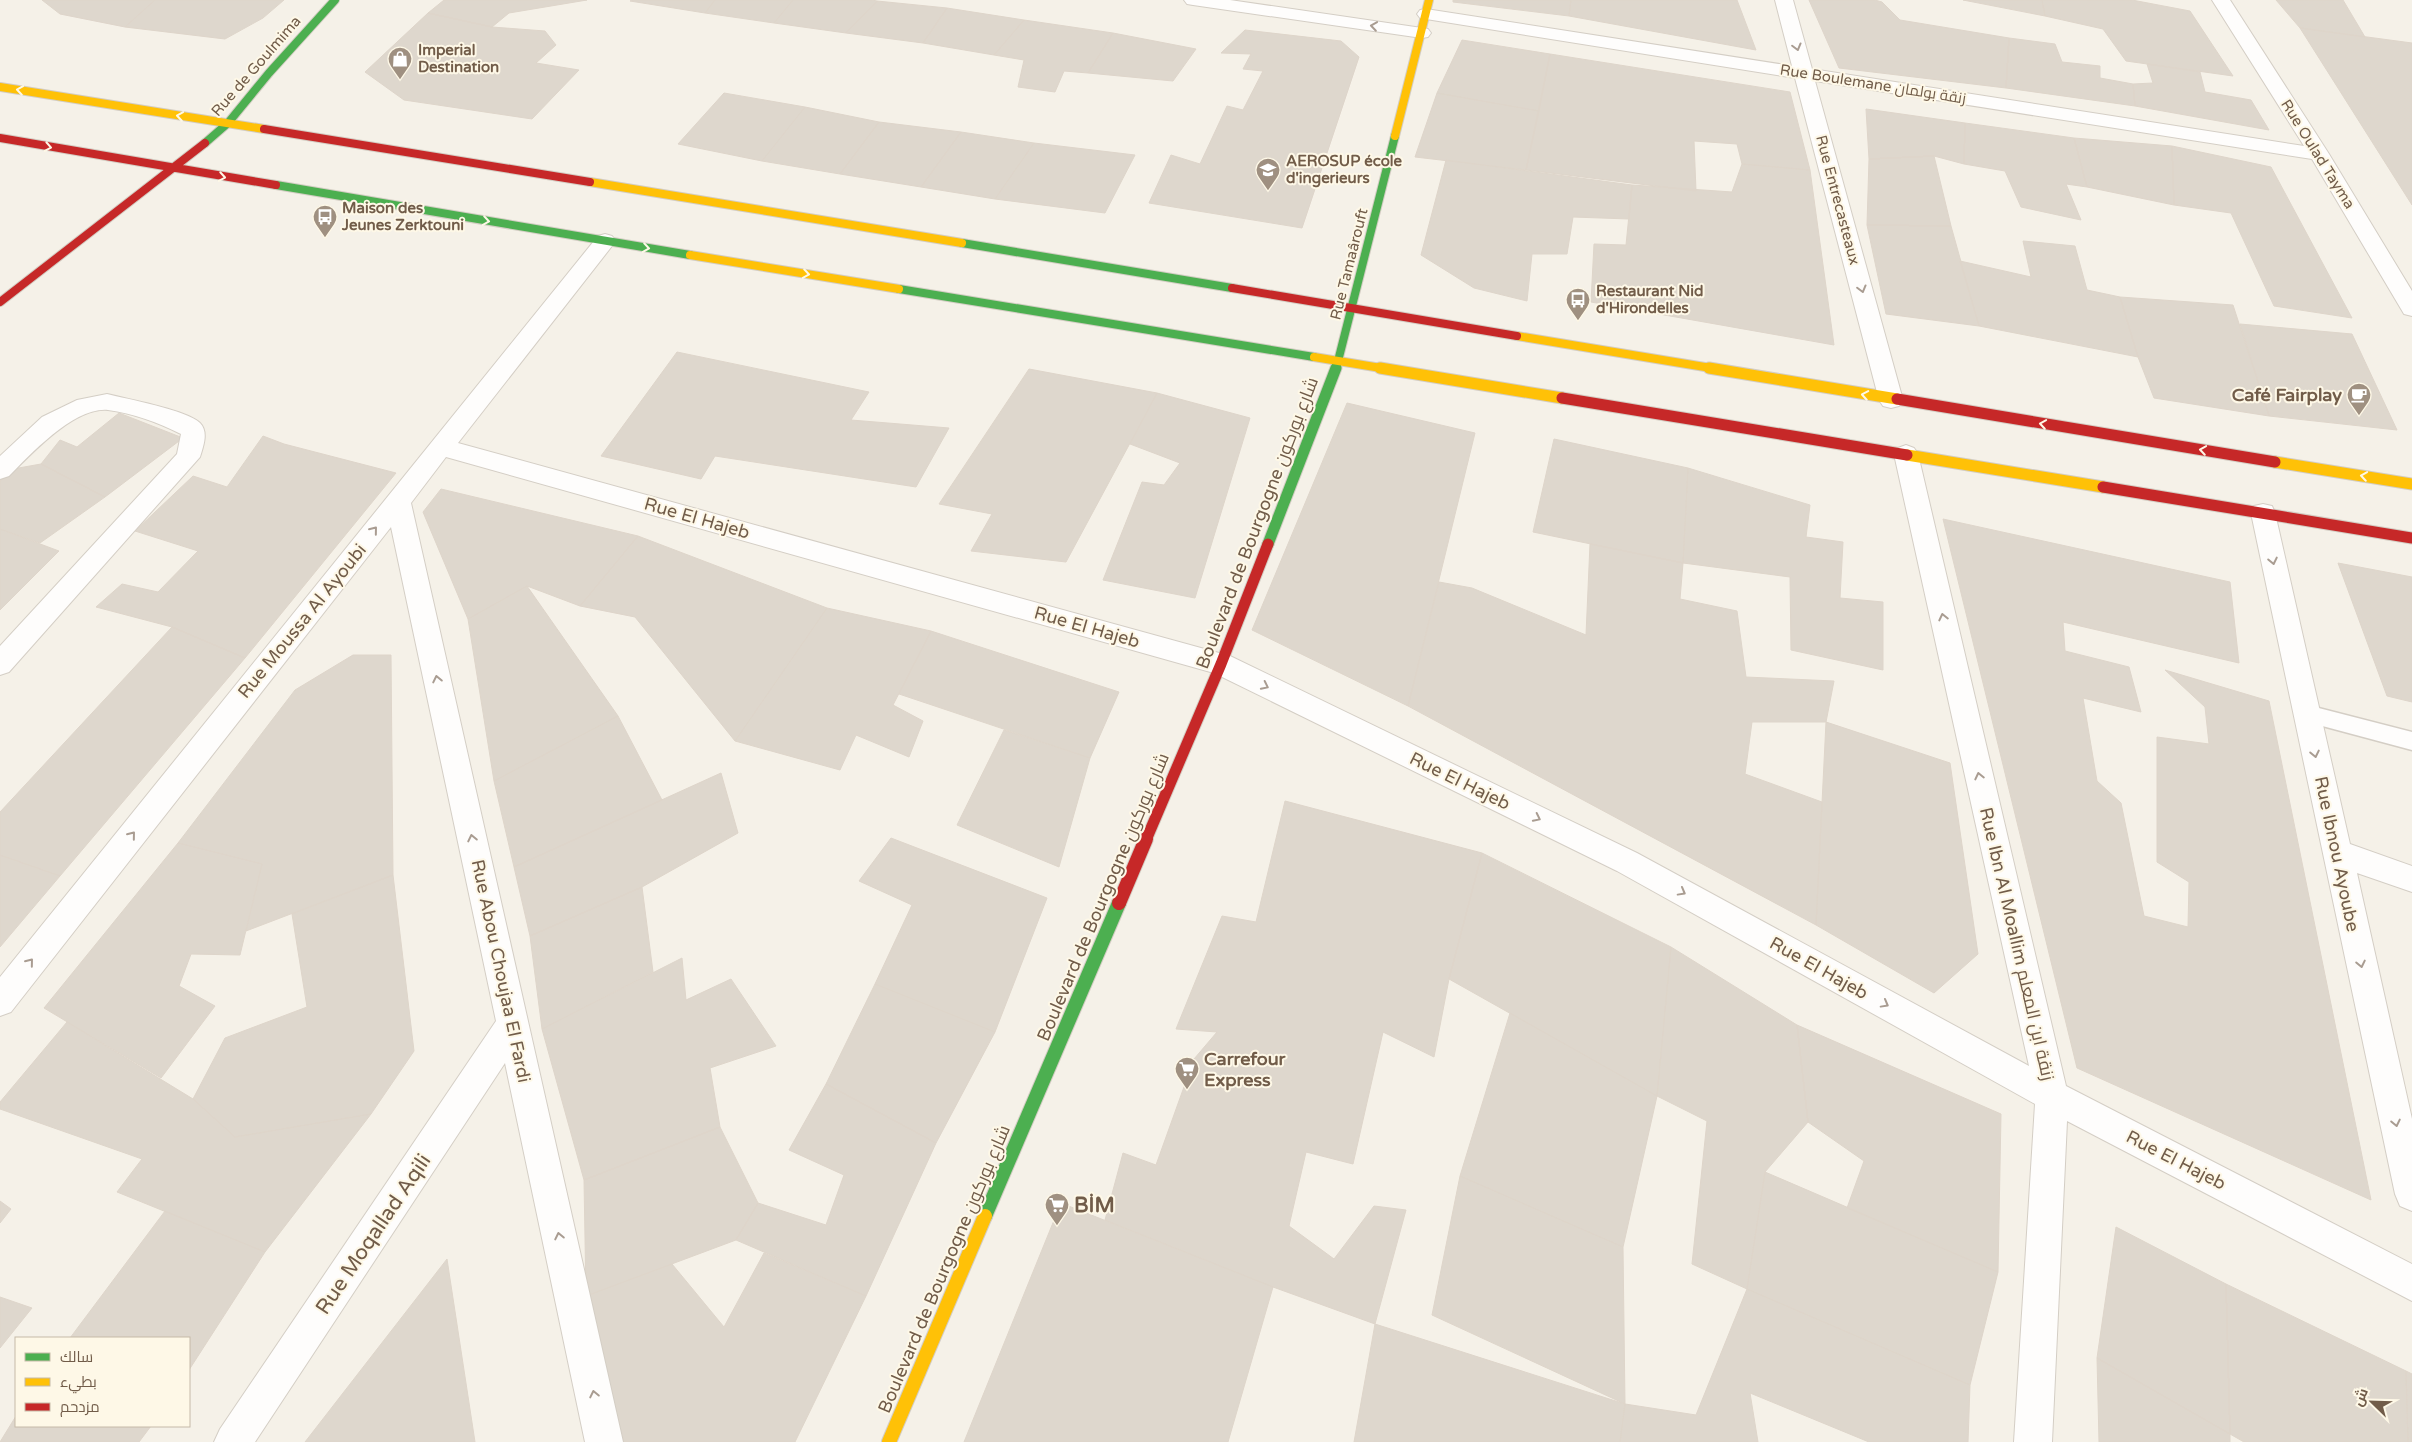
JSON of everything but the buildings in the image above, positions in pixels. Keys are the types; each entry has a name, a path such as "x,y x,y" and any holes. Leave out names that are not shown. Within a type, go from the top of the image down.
{"main road":[{"name":"Rue de Goulmima","path":"0,302 174,169 228,123 269,73 335,0"},
{"name":"Rue Tamaârouft","path":"1339,361 1354,308 1428,7"},
{"path":"0,87 1354,308 1891,400 2412,484"},
{"path":"0,138 605,241 2412,538"},
{"name":"Boulevard de Bourgogne شارع بوركون","path":"889,1442 1221,664 1339,361"}],"street":[{"path":"1193,0 1422,33"},
{"name":"Rue Entrecasteaux","path":"1784,0 1891,400"},
{"name":"Rue Oulad Tayma","path":"2221,0 2319,154 2412,309"},
{"name":"Rue Boulemane زنقة بولمان","path":"1428,7 1804,74 2319,154"},
{"name":"Rue Moussa Al Ayoubi","path":"0,1001 605,241"},
{"path":"0,470 50,423 85,406 107,402 166,417 192,429 193,438 188,456 5,653"},
{"name":"Rue El Hajeb","path":"441,447 1221,664 1626,862 2052,1096 2412,1282"},
{"name":"Rue Ibn Al Moallim زنقة ابن المعلم","path":"1906,454 2052,1096 2033,1442"},
{"name":"Rue Abou Choujaa El Fardi","path":"398,500 604,1442"},
{"name":"Rue Ibnou Ayoube","path":"2263,513 2412,1194"},
{"path":"2337,853 2412,879"},
{"name":"Rue Moqallad Aqili","path":"233,1442 512,1025"}],"lane":[{"path":"2307,714 2412,741"}],"traffic: fast":[{"path":"205,143 228,123 269,73 335,0"},
{"path":"1268,544 1339,361 1395,136"},
{"path":"276,185 690,255"},
{"path":"962,243 1232,288"},
{"path":"899,289 1314,357"},
{"path":"985,1216 1119,903"}],"traffic: slow":[{"path":"1395,136 1429,0"},
{"path":"0,87 264,129"},
{"path":"590,182 962,243"},
{"path":"690,255 899,289"},
{"path":"1517,336 1897,399"},
{"path":"1314,357 1562,398"},
{"path":"1907,455 2103,487"},
{"path":"2275,462 2412,484"},
{"path":"889,1442 985,1216"}],"traffic: jam":[{"path":"264,129 590,182"},
{"path":"0,138 276,185"},
{"path":"0,302 174,169 205,143"},
{"path":"1232,288 1517,336"},
{"path":"1562,398 1907,455"},
{"path":"1897,399 2275,462"},
{"path":"2103,487 2412,538"},
{"path":"1119,903 1221,664 1268,544"}],"place":[{"name":"Imperial Destination","path":"400,80"},
{"name":"AEROSUP école d'ingerieurs","path":"1268,191"},
{"name":"Maison des Jeunes Zerktouni","path":"325,238"},
{"name":"Restaurant Nid d'Hirondelles","path":"1578,321"},
{"name":"Café Fairplay","path":"2359,416"},
{"name":"Carrefour Express","path":"1187,1090"},
{"name":"BİM","path":"1057,1226"}]}
